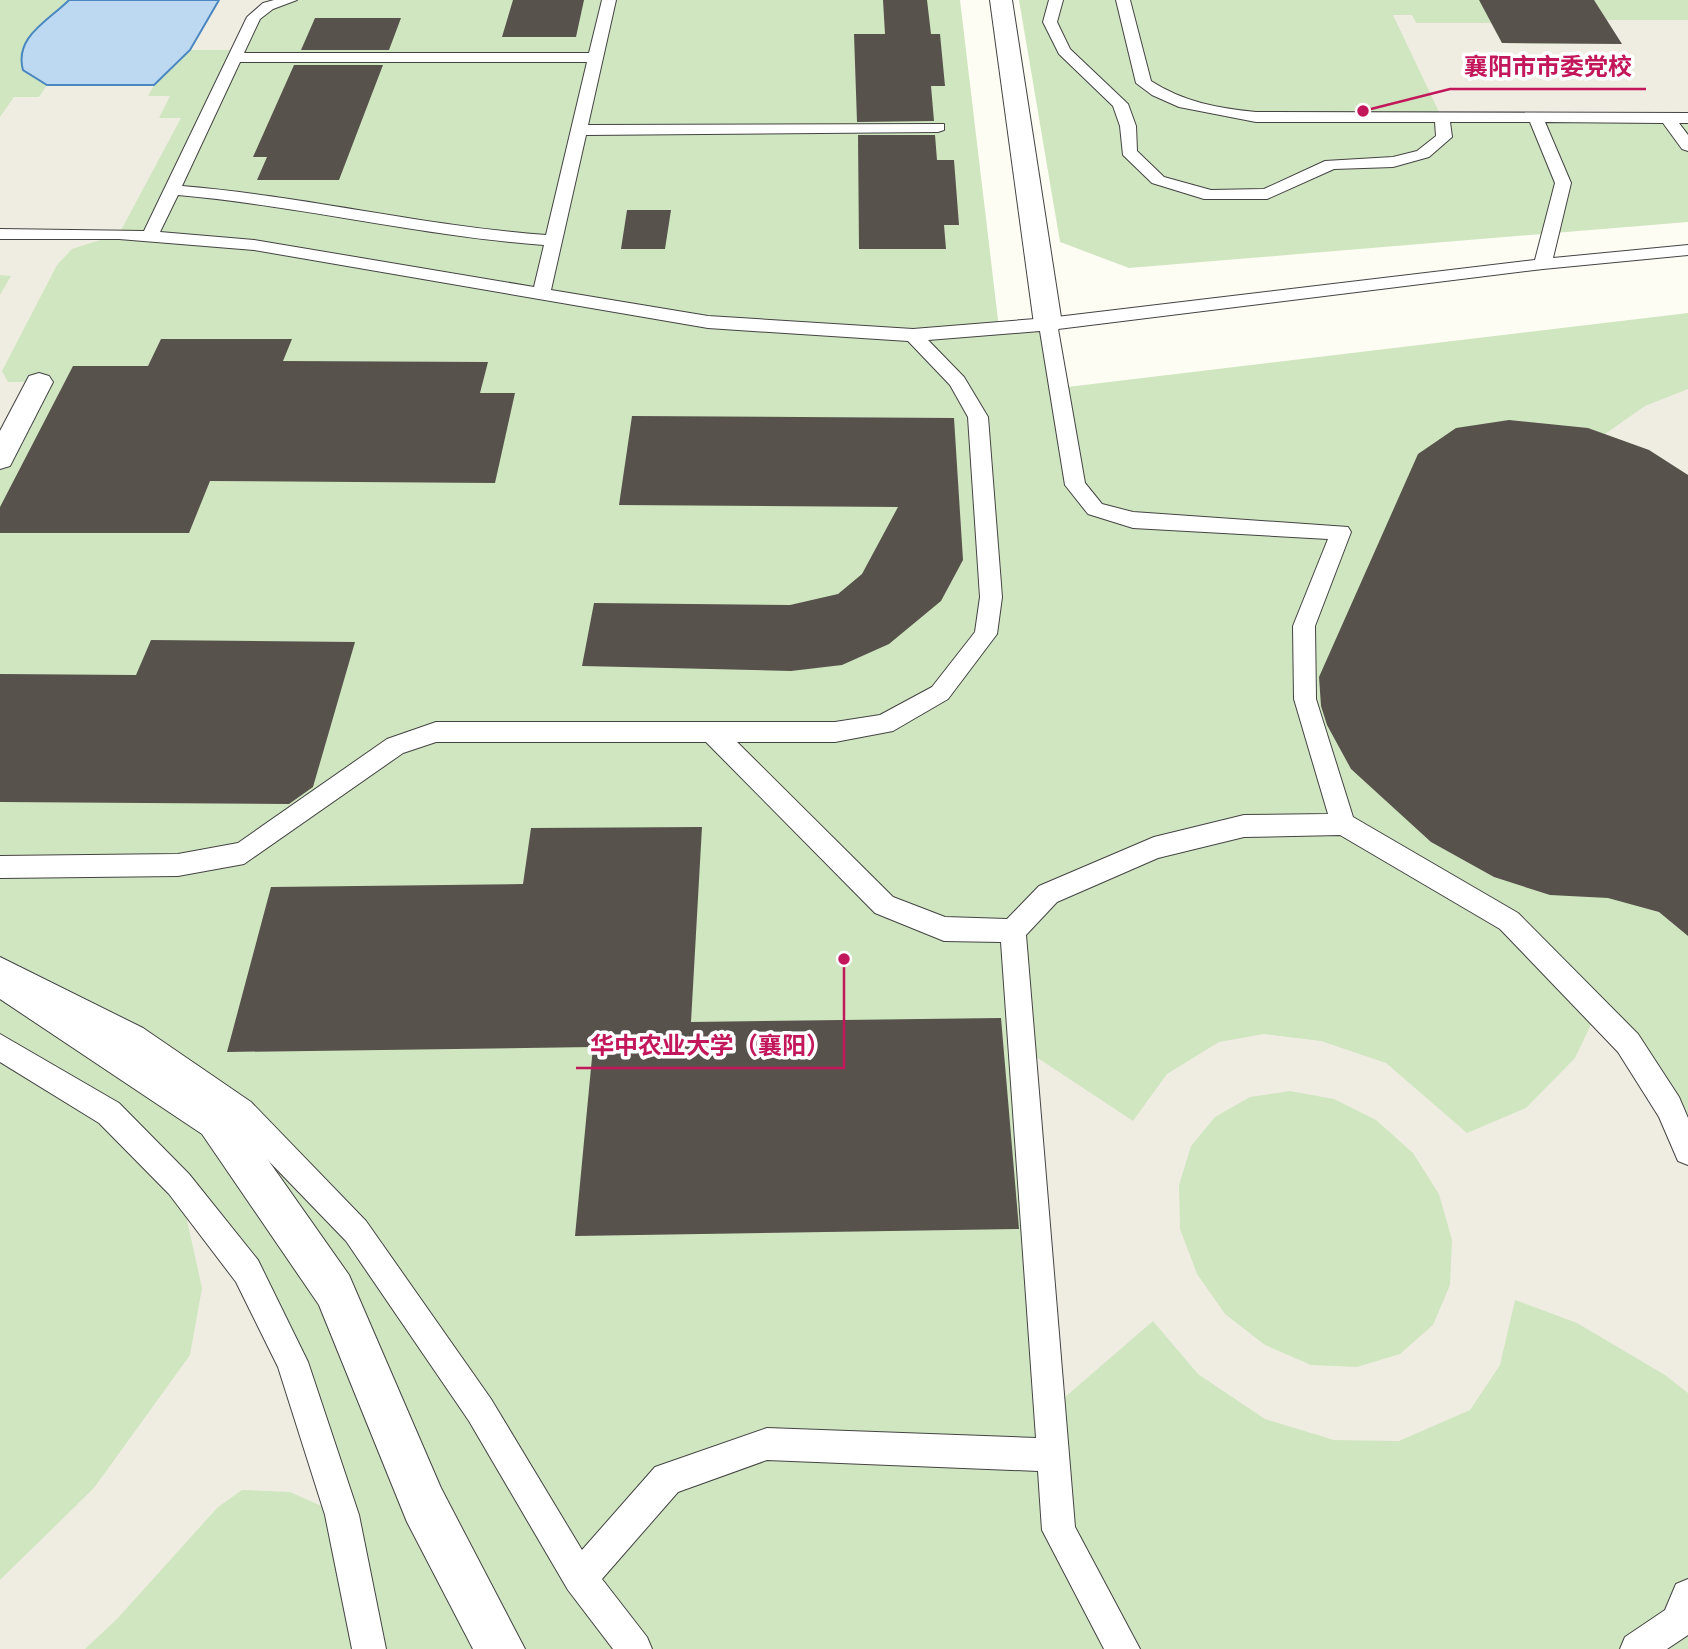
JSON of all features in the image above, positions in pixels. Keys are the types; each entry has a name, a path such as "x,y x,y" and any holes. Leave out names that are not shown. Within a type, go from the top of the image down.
{"street":[{"path":"1001,0 1048,324"},
{"path":"0,459 40,382"},
{"path":"0,982 14,986 216,1120 334,1290 424,1505 500,1649"}],"lane":[{"path":"150,236 254,17 268,6 290,0"},
{"path":"541,294 610,0"},
{"path":"1056,0 1050,22 1063,51 1120,104 1128,127 1129,152 1158,180 1210,195 1267,194 1331,164 1393,162 1423,153 1444,137 1442,118"},
{"path":"1123,0 1144,83 1168,100 1200,111 1256,117 1688,118"},
{"path":"235,58 596,57"},
{"path":"1668,118 1688,146"},
{"path":"1536,119 1563,183 1543,264"},
{"path":"579,130 938,127"},
{"path":"172,190 234,193 492,236 553,241"},
{"path":"0,234 150,236 254,245 708,322 913,335 1048,324 1543,264 1688,250"},
{"path":"1048,324 1075,485 1095,509 1133,520 1341,531 1304,626 1305,699 1343,824"},
{"path":"3,873 178,865 244,853 395,746 436,732 835,732 885,724 940,693 986,635 991,597 978,417 957,381 913,335"},
{"path":"712,732 884,905 944,929 1013,931"},
{"path":"1124,1649 1059,1530 1013,931 1048,894 1154,848 1244,826 1343,824 1509,921 1628,1043 1669,1107 1688,1151"},
{"path":"0,969 133,1037 241,1112 356,1231 480,1410 580,1578 635,1649"},
{"path":"0,1047 108,1113 179,1184 247,1271 292,1362 342,1515 369,1649"},
{"path":"580,1578 667,1479 767,1444 1053,1455"},
{"path":"1637,1649 1677,1622 1688,1596"}],"green space":[{"path":"0,0 960,0 999,328 1048,324 1059,388 1688,313 1688,1649 0,1649"},
{"path":"1019,0 1688,0 1688,222 1129,268 1060,242"}],"shaded area":[{"path":"219,0 290,0 268,6 239,50 190,50"},
{"path":"1393,15 1412,15 1416,23 1491,23 1502,43 1621,44 1606,20 1688,20 1688,118 1442,118"},
{"path":"47,85 154,85 148,96 170,96 159,118 181,118 119,234 72,249 57,265 2,371 8,382 39,382 0,459 0,295 11,276 0,275 0,117 14,97 39,97"},
{"path":"1688,389 1688,475 1649,450 1605,434 1645,406"},
{"path":"1597,1012 1688,1151 1688,1393 1665,1375 1577,1323 1515,1300 1500,1365 1470,1410 1399,1441 1334,1440 1265,1419 1198,1374 1153,1321 1050,1410 1021,1047 1133,1121 1167,1074 1219,1042 1264,1034 1321,1041 1386,1063 1467,1133 1526,1108 1575,1058","holes":["1290,1091 1334,1099 1376,1120 1413,1153 1439,1194 1452,1240 1450,1285 1433,1325 1400,1354 1357,1367 1311,1365 1265,1345 1225,1314 1197,1274 1180,1229 1179,1185 1191,1146 1215,1117 1250,1097"]},
{"path":"179,1184 247,1271 342,1515 290,1492 242,1490 218,1507 117,1619 85,1649 0,1649 0,1580 94,1488 190,1355 202,1288"}],"water":[{"path":"69,0 219,0 190,50 154,85 47,85 23,70 23,48 34,31"}],"building":[{"path":"513,0 584,0 576,37 502,37"},
{"path":"883,0 927,0 931,34 940,34 945,86 931,86 934,121 857,122 854,34 885,34"},
{"path":"1479,0 1594,0 1622,44 1502,43"},
{"path":"315,18 401,18 389,50 301,50"},
{"path":"294,65 383,65 339,180 257,180 267,157 253,157"},
{"path":"858,135 935,135 937,160 954,160 959,225 944,225 946,249 859,249"},
{"path":"627,210 671,210 665,249 621,249"},
{"path":"161,339 292,339 283,361 488,362 480,393 515,393 495,483 210,481 189,533 0,533 0,507 73,366 148,366"},
{"path":"632,416 954,418 963,560 941,601 889,644 842,665 791,671 582,666 594,603 790,605 838,594 862,574 898,507 619,505"},
{"path":"1509,420 1588,428 1649,450 1688,475 1688,936 1659,912 1608,898 1550,895 1494,877 1431,842 1351,769 1327,725 1321,706 1319,677 1418,454 1456,428"},
{"path":"151,640 355,642 313,787 289,804 0,802 0,674 136,675"},
{"path":"702,827 691,1022 1001,1018 1019,1229 575,1236 593,1047 227,1052 271,887 523,884 531,828"}],"place":[{"name":"襄阳市市委党校","path":"1363,111"},
{"name":"华中农业大学（襄阳）","path":"844,959"}]}
